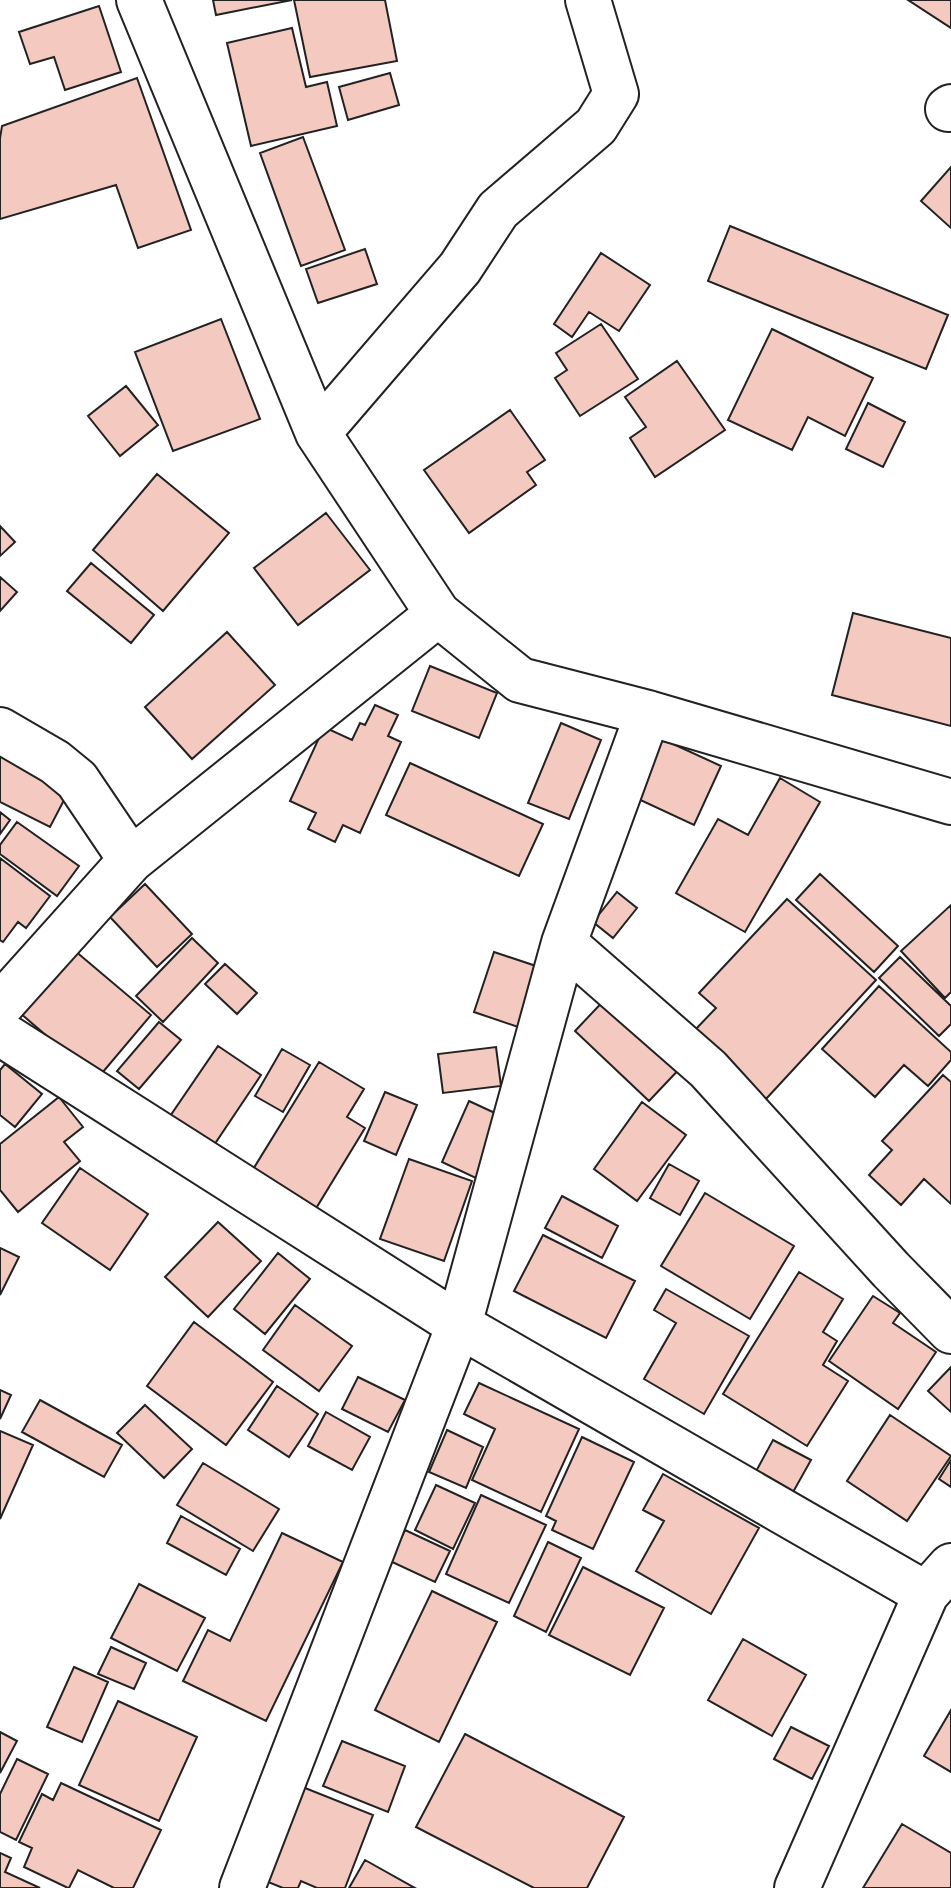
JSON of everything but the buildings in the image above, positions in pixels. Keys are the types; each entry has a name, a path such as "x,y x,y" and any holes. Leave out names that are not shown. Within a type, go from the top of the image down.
{"street":[{"path":"139,0 318,433 438,614 520,680 648,713 951,802"},
{"path":"318,433 460,268 498,210 596,126 616,94 588,0"},
{"path":"0,1006 131,860 438,614"},
{"path":"242,1888 459,1325 564,943 648,713"},
{"path":"0,730 55,762 77,780 131,860"},
{"path":"564,943 708,1069 891,1270 951,1331"},
{"path":"0,1033 459,1325 938,1580 797,1888"}]}
